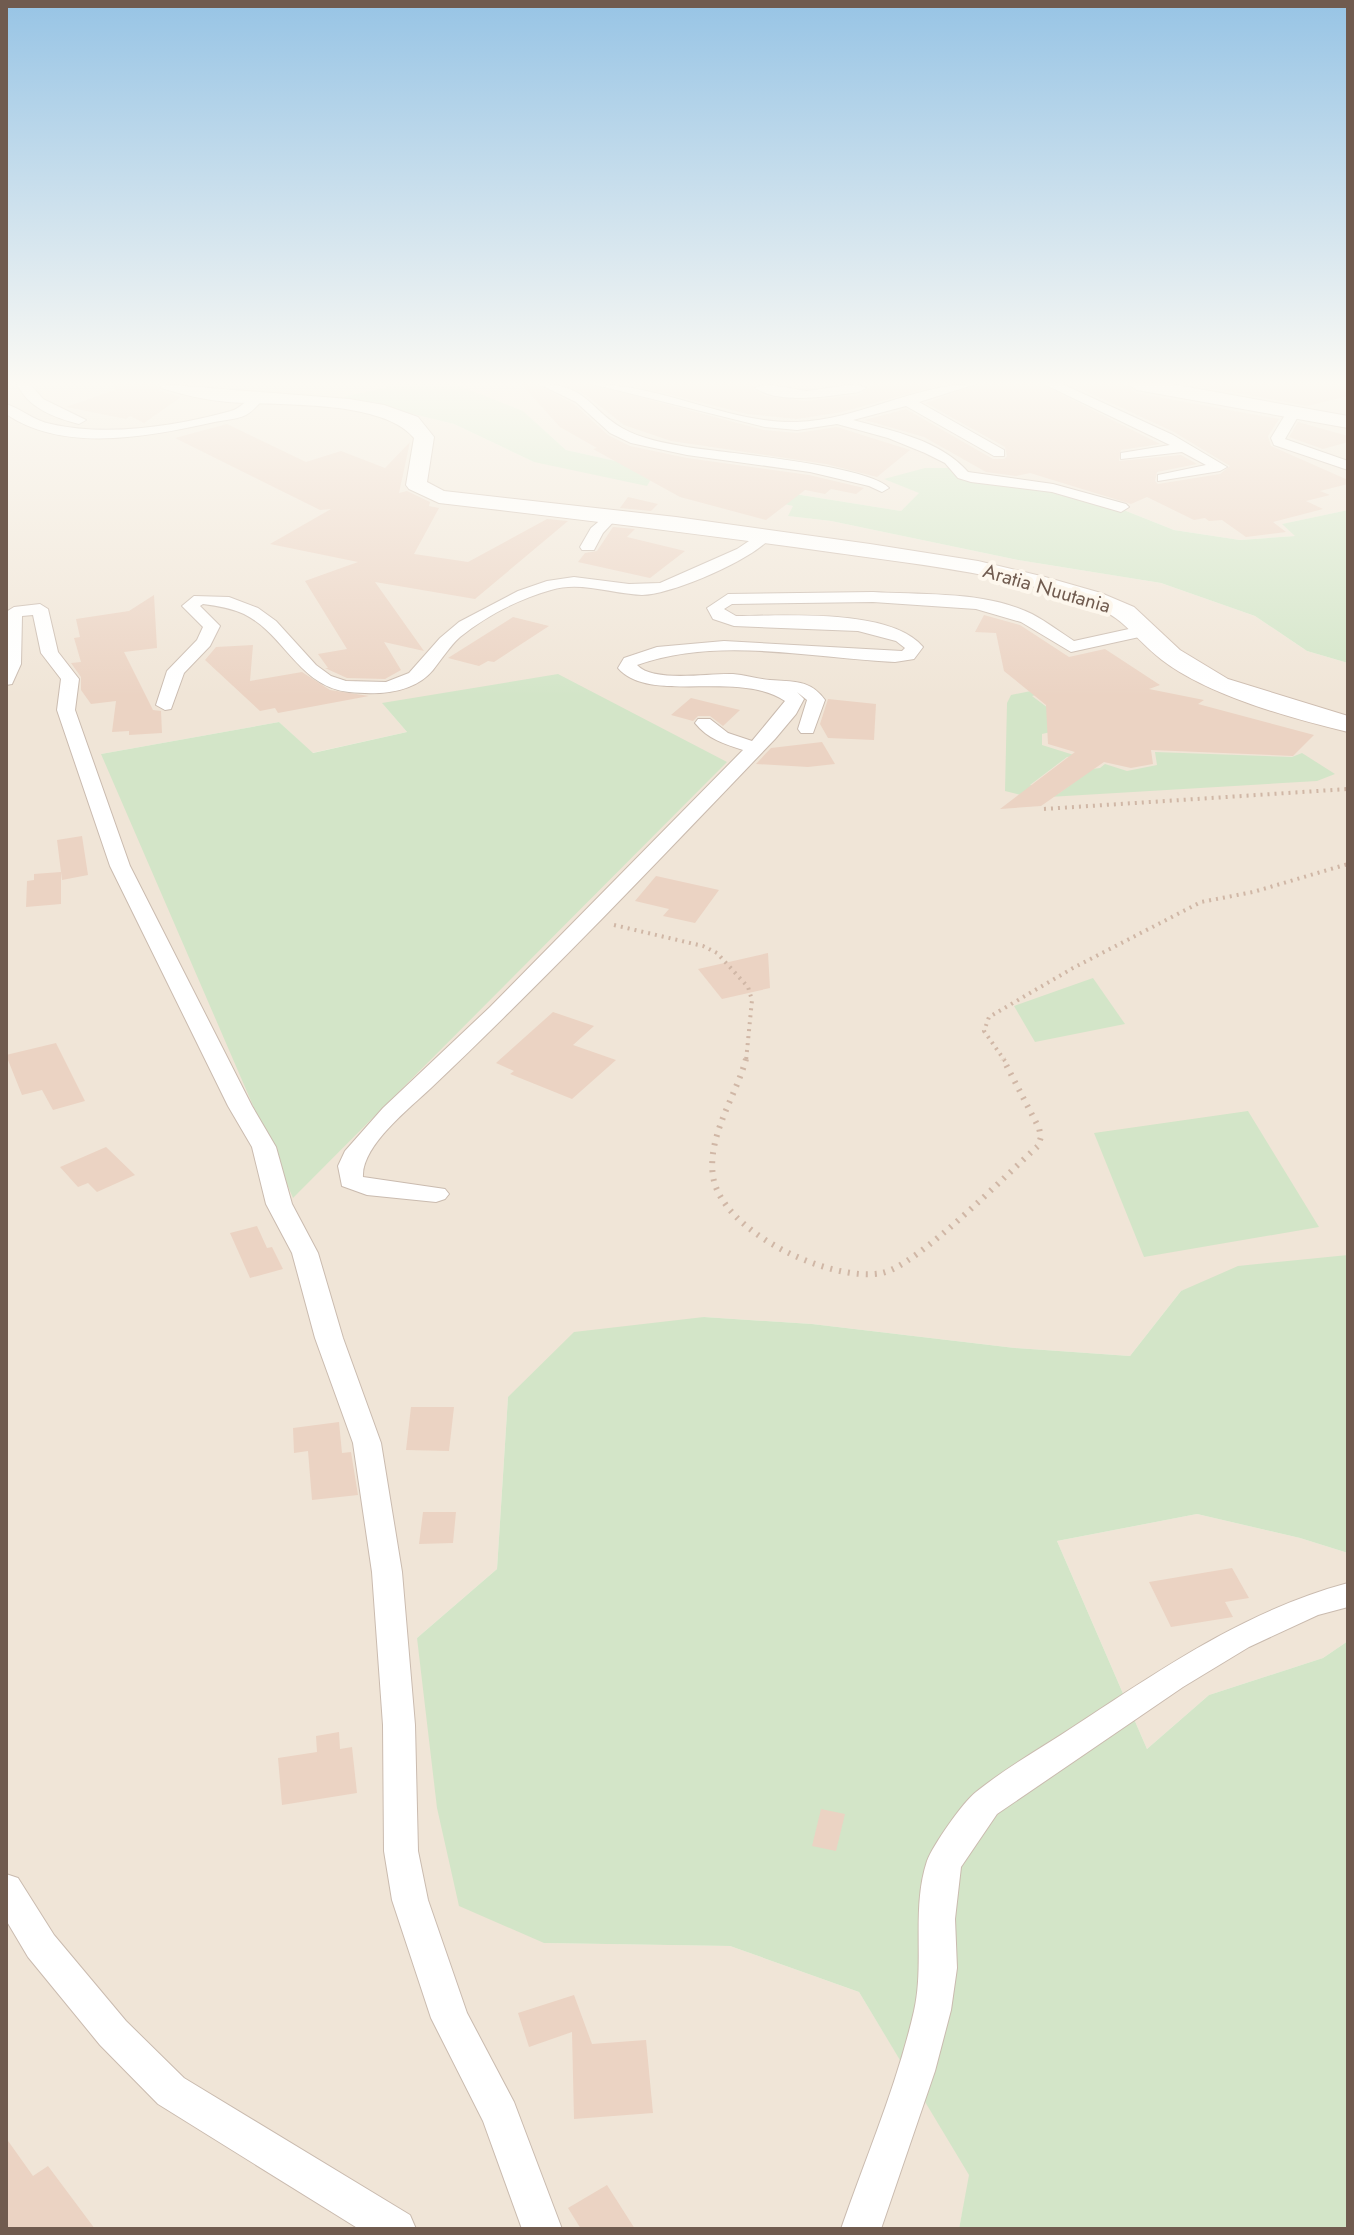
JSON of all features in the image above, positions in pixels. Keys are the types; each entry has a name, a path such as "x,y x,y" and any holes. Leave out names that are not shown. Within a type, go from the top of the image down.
{"street":[{"name":"Aratia Nuutania","path":"421,488 429,494 482,503 764,536 950,562 1045,584 1111,605 1136,619 1171,655 1219,684 1241,694 1309,710 1348,724"},
{"path":"1054,488 1121,507"},
{"path":"588,547 596,531 610,517"},
{"path":"165,705 176,671 210,635 212,626 190,606 200,599 240,604 256,613 286,640 313,674 325,681 341,685 390,687 402,685 424,670 458,630 545,586 568,581 656,589 740,554 764,536"},
{"path":"807,729 816,700 813,694 796,686 726,678 649,679 632,675 627,668 630,662 640,657 698,648 745,646 895,657 908,655 914,647 910,641 872,627 734,621 719,615 715,608 728,599 873,597 976,604 1027,618 1071,647 1147,630"},
{"path":"6,680 14,659 11,643 14,612 40,609 50,653 70,679 66,710 120,866 240,1106 264,1147 279,1204 305,1253 329,1338 367,1443 387,1572 399,1725 401,1851 410,1900 450,2018 500,2115 542,2229"},
{"path":"436,1194 367,1187 351,1181 350,1166 357,1151 391,1113 498,1012 790,710 795,699 785,689 769,683"},
{"path":"704,723 721,737 755,748"},
{"path":"861,2229 916,2071 933,2010 939,1968 937,1919 944,1863 985,1804 1172,1678 1238,1638 1310,1605 1348,1595"},
{"path":"6,1889 41,1946 113,2033 171,2091 396,2229"}],"path":[{"path":"1044,809 1348,789"},
{"path":"589,920 703,946 732,966 748,987 752,1000 746,1062 714,1146 713,1177 724,1204 747,1228 784,1252 835,1270 882,1273 915,1257 1038,1146 1041,1137 1039,1128 1009,1068 984,1031 989,1017 1073,968 1201,902 1253,892 1348,864"}],"shaded area":[{"path":"6,488 742,488 735,493 794,506 789,516 831,521 1018,560 1161,583 1255,616 1307,651 1348,663 1348,1255 1181,1291 1130,1356 1015,1348 812,1324 704,1317 508,1397 497,1569 417,1638 544,1943 730,1946 859,1992 970,2175 959,2229 6,2229","holes":["383,704 726,762 101,754 279,722 312,753 407,732"]},
{"path":"759,488 909,488 920,493 901,511"},
{"path":"1002,488 1348,488 1348,510 1283,524 1296,536 1240,540 1174,530 1086,495"},
{"path":"1197,1514 1300,1538 1348,1553 1348,1641 1323,1658 1209,1695 1147,1749 1057,1541"}],"green space":[{"path":"741,488 759,488 901,511 919,493 907,488 1047,488 1086,495 1174,530 1240,540 1295,536 1282,524 1348,510 1348,663 1307,651 1255,616 1161,583 1018,560 831,521 788,516 793,506 734,493"},
{"path":"558,674 727,762 293,1198 101,754 279,722 313,753 407,732 382,703"},
{"path":"1036,690 1040,694 1032,696 1068,723 1068,728 1042,734 1042,745 1077,756 1067,757 1030,785 1058,794 1092,769 1105,764 1127,771 1157,765 1155,752 1292,757 1302,753 1335,774 1317,781 1032,798 1005,791 1007,703 1011,695"},
{"path":"1093,978 1125,1024 1035,1042 1014,1006"},
{"path":"1248,1111 1319,1227 1144,1257 1094,1133"},
{"path":"1348,1255 1348,1553 1300,1538 1197,1514 1057,1541 1147,1749 1209,1695 1323,1658 1348,1641 1348,2229 959,2229 969,2175 859,1992 730,1946 544,1943 459,1906 437,1808 417,1638 497,1569 508,1397 574,1332 704,1317 812,1324 1015,1348 1130,1356 1181,1291 1238,1266"}],"building":[{"path":"276,488 400,488 399,493 407,491 430,502 429,506 439,508 414,554 468,562 547,519 568,521 475,599 375,582 424,651 384,642 401,670 385,679 347,678 325,668 328,668 318,654 347,649 305,581 358,562 270,544 331,509 320,510"},
{"path":"664,488 864,488 856,494 831,489 825,494 805,490 766,520 680,497"},
{"path":"1080,488 1331,488 1320,491 1330,495 1306,501 1323,509 1273,522 1286,532 1246,537 1222,520 1194,520 1147,497 1131,504"},
{"path":"628,497 658,504 651,511 620,508"},
{"path":"613,527 635,529 627,537 685,551 650,578 578,562 585,553 597,551"},
{"path":"154,595 157,648 124,652 153,710 161,711 162,733 129,735 129,731 112,732 116,701 91,704 81,690 81,677 71,663 81,662 74,638 80,637 76,619 129,611"},
{"path":"984,615 1020,625 1069,657 1105,649 1160,685 1149,689 1204,700 1198,704 1314,735 1293,756 1151,750 1153,764 1131,768 1104,762 1041,806 1000,809 1075,752 1048,744 1046,705 1004,671 996,633 975,632"},
{"path":"513,617 549,626 494,662 488,661 479,666 448,658"},
{"path":"253,645 250,681 302,672 330,690 369,696 278,713 275,708 260,711 205,660 216,647"},
{"path":"691,698 740,710 723,726 710,716 698,716 693,721 671,715"},
{"path":"828,699 876,704 874,740 828,738 820,724"},
{"path":"822,742 835,764 808,767 756,764 771,748"},
{"path":"82,836 88,875 62,880 57,840"},
{"path":"61,872 61,904 26,907 27,881 34,880 34,874"},
{"path":"656,876 719,890 695,923 663,916 669,909 635,901"},
{"path":"768,953 770,988 722,999 698,969"},
{"path":"553,1012 594,1026 573,1045 616,1060 572,1099 510,1074 514,1071 496,1063"},
{"path":"56,1043 85,1101 53,1110 42,1090 22,1095 6,1055"},
{"path":"106,1147 135,1175 97,1192 88,1183 78,1187 60,1167"},
{"path":"257,1226 267,1248 272,1247 283,1269 250,1278 230,1233"},
{"path":"411,1407 454,1407 449,1451 406,1450"},
{"path":"339,1422 342,1453 351,1452 358,1495 312,1500 308,1451 294,1453 293,1428"},
{"path":"423,1512 456,1512 453,1543 419,1544"},
{"path":"1232,1568 1249,1598 1225,1602 1233,1617 1171,1627 1149,1582"},
{"path":"339,1732 340,1749 352,1747 357,1793 282,1805 278,1758 317,1752 316,1736"},
{"path":"821,1809 845,1814 836,1851 812,1846"},
{"path":"574,1995 592,2044 646,2040 653,2113 574,2119 572,2032 529,2047 518,2013"},
{"path":"6,2138 33,2176 48,2166 95,2229 6,2229"},
{"path":"607,2185 635,2229 581,2229 568,2208"}]}
